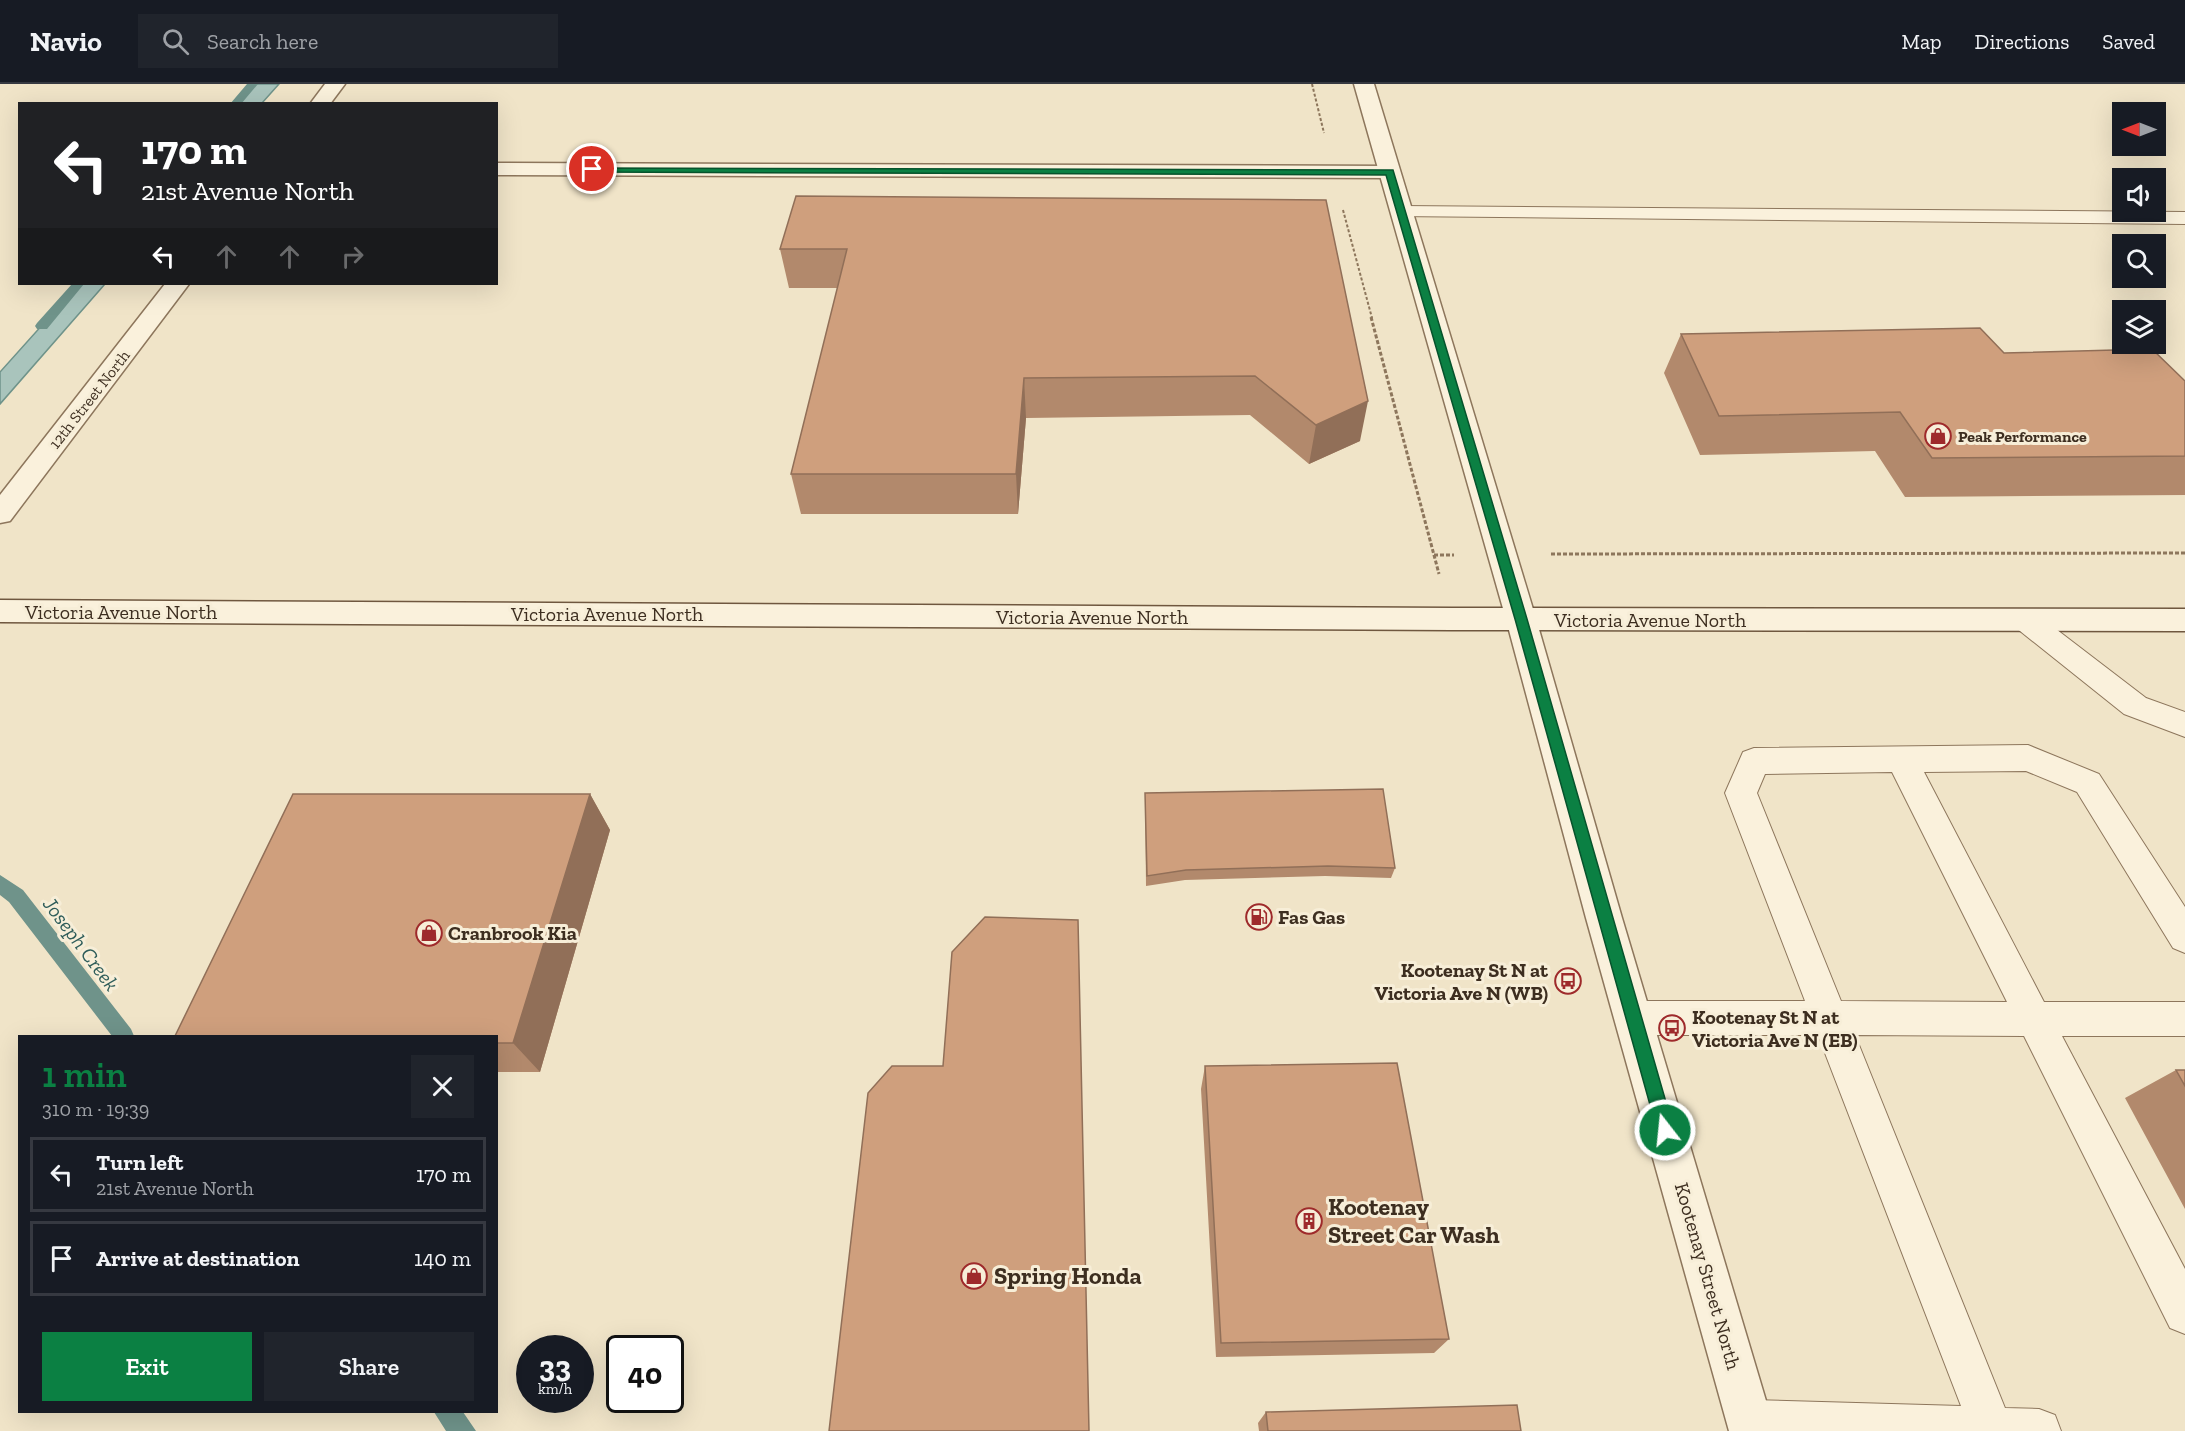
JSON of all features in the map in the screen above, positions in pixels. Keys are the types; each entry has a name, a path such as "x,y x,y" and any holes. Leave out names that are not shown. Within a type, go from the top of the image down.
{"street":[{"path":"321,102 335,84"},
{"name":"Kootenay Street North","path":"1364,84 1500,554 1521,619 1751,1427"},
{"path":"498,169 1390,172"},
{"name":"12th Street North","path":"0,514 176,285"},
{"name":"Victoria Avenue North","path":"0,611 1452,619 2185,620"}],"lane":[{"path":"1401,212 2185,218"},
{"path":"2025,620 2135,706 2185,725"},
{"path":"1992,1430 1741,793 1754,762 2028,758 2088,783 2185,937"},
{"path":"1901,759 2185,1313"},
{"path":"1633,1018 2185,1019"},
{"path":"1751,1427 2039,1431"}],"path":[{"path":"1312,84 1333,172 1452,619"},
{"path":"1434,555 2185,553"}],"water":[{"path":"256,84 279,84 263,102 239,102"},
{"path":"78,285 104,285 0,404 0,372"}],"building":[{"path":"796,196 1326,200 1368,401 1316,425 1255,376 1024,378 1016,474 791,474 847,249 780,249"},
{"path":"1980,328 2004,353 2112,350 2112,354 2157,354 2185,381 2185,456 1932,458 1900,412 1719,416 1681,334"},
{"path":"1383,789 1395,868 1328,866 1186,870 1147,876 1145,793"},
{"name":"Cranbrook Kia","path":"293,794 590,794 513,1043 498,1043 498,1035 175,1035"},
{"name":"Spring Honda","path":"985,917 1078,920 1089,1431 829,1431 868,1093 892,1066 943,1066 952,952"},
{"name":"Kootenay Street Car Wash","path":"1397,1063 1449,1339 1221,1343 1205,1066"},
{"path":"2176,1070 2185,1070 2185,1086"},
{"path":"1517,1405 1521,1431 1268,1431 1266,1412"}],"waterway":[{"name":"Joseph Creek","path":"237,102 253,84"},
{"name":"Joseph Creek","path":"42,326 77,285"},
{"name":"Joseph Creek","path":"0,883 16,896 123,1035"},
{"name":"Joseph Creek","path":"448,1413 463,1431"}],"place":[{"name":"Peak Performance","path":"1938,436"},
{"name":"Fas Gas","path":"1259,917"},
{"name":"Cranbrook Kia","path":"429,933"},
{"name":"Kootenay St N at Victoria Ave N (WB)","path":"1568,981"},
{"name":"Kootenay St N at Victoria Ave N (EB)","path":"1672,1028"},
{"name":"Kootenay Street Car Wash","path":"1309,1221"},
{"name":"Spring Honda","path":"974,1276"}],"route":[{"path":"592,169 1390,172 1487,510 1521,619 1665,1130"}]}
